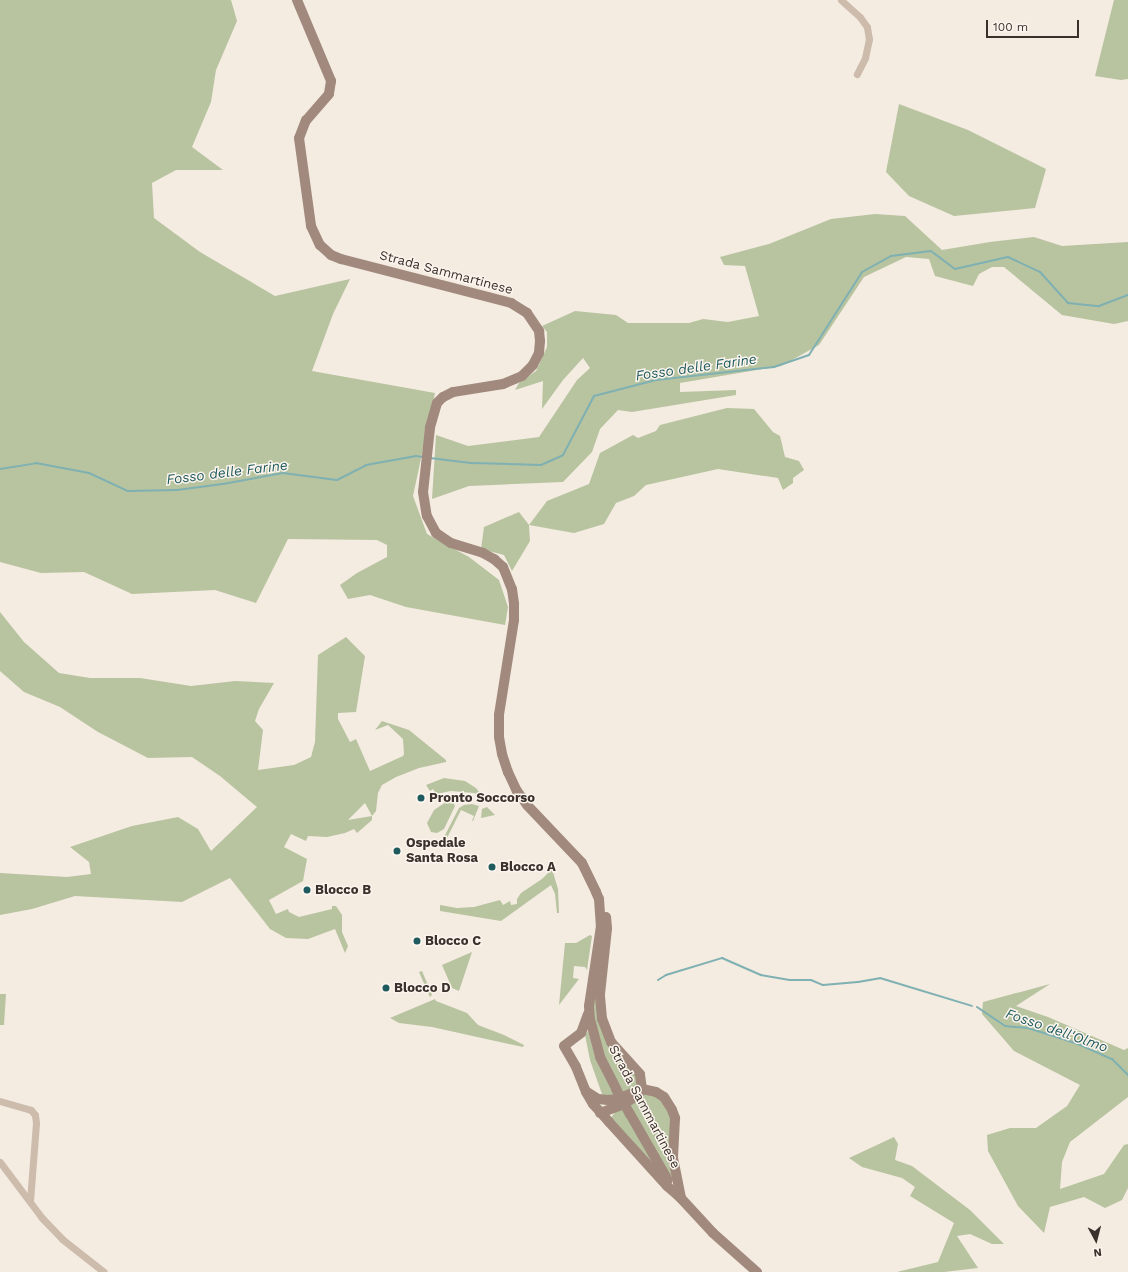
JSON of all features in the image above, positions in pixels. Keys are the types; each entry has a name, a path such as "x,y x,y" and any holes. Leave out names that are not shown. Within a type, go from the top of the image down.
{"main road":[{"name":"Strada Sammartinese","path":"297,0 331,81 329,94 306,120 299,138 311,226 320,245 331,255 341,259 511,303 529,315 539,331 539,353 526,373 518,379 503,384 459,390 448,394 435,407 429,436 422,492 426,516 436,534 451,543 489,556 503,567 508,576 514,604 514,620 499,715 499,737 502,754 508,772 517,791 527,805 582,863 594,884 599,899 601,926 589,1006 592,1028 597,1047 630,1114 681,1198 714,1233 757,1272"},
{"path":"599,899 607,922 600,994 604,1026 611,1042 637,1070 642,1089 638,1095 622,1105 600,1112"},
{"path":"589,1006 587,1019 581,1033 564,1046 576,1067 586,1092 600,1112 667,1186 681,1198"},
{"path":"586,1092 603,1100 613,1100 620,1093 642,1089 660,1094 667,1102 674,1115 676,1126 673,1158 681,1198"},
{"path":"600,1112 620,1093"}],"street":[{"path":"841,0 860,17 867,27 869,39 865,58 857,74"},
{"path":"0,1101 30,1110 35,1115 36,1123 30,1201"},
{"path":"0,1162 42,1218 62,1239 104,1272"}],"green space":[{"path":"0,0 231,0 237,21 216,70 211,102 192,147 223,170 176,170 152,183 154,218 200,252 275,296 350,279 333,314 312,371 435,393 413,496 427,534 469,557 499,580 508,607 505,625 406,607 370,595 348,599 340,585 357,573 387,557 387,545 377,540 288,539 256,603 215,590 132,594 84,572 41,573 0,562"},
{"path":"1114,0 1128,0 1128,79 1121,80 1095,76"},
{"path":"899,104 968,130 1046,169 1035,208 954,216 909,196 886,172"},
{"path":"875,214 905,216 942,250 990,242 1034,237 1062,246 1128,242 1128,321 1114,324 1062,315 1004,267 992,267 979,274 973,286 935,276 929,259 906,257 864,277 819,345 781,366 680,383 680,392 736,390 736,395 632,412 618,410 600,429 592,452 563,482 469,486 432,499 436,435 468,446 539,437 577,380 590,368 583,358 563,380 542,409 543,381 515,390 519,383 536,371 547,347 547,332 542,326 575,311 616,315 628,323 689,323 703,319 728,322 759,316 745,266 724,265 720,257 769,244 831,219"},
{"path":"727,408 754,409 773,432 780,436 785,457 799,461 804,470 793,478 793,483 783,490 778,478 718,469 646,485 634,496 616,503 604,524 574,533 529,525 547,501 589,484 600,453 633,435 638,438 656,431 660,425"},
{"path":"519,512 529,525 530,541 512,571 504,555 481,549 484,527"},
{"path":"0,612 24,642 59,673 90,678 140,678 191,686 235,681 274,683 259,709 255,721 263,730 258,770 294,765 311,757 315,742 318,655 346,637 365,656 356,712 338,713 338,719 350,742 356,739 370,771 403,756 404,754 403,739 388,725 375,730 382,721 409,730 446,760 446,762 419,768 396,777 382,785 378,793 376,811 372,816 372,820 357,833 354,829 345,833 327,837 308,836 306,841 291,834 284,847 307,859 303,881 269,900 276,914 288,909 289,912 299,917 332,909 332,906 336,906 342,915 342,932 348,946 345,953 335,929 308,939 286,938 270,929 230,878 182,902 75,896 32,909 0,915 0,873 67,877 91,874 89,862 70,847 132,826 178,817 198,829 211,851 257,807 220,776 192,757 148,758 98,732 60,707 24,692 0,671","holes":["365,803 372,816 348,820"]},
{"path":"444,778 465,781 476,788 483,797 474,793 451,791 436,794 433,789 430,791 426,785"},
{"path":"453,801 455,806 444,829 437,833 431,832 427,823 434,810 446,802"},
{"path":"472,804 479,806 473,821 474,816 461,810 446,840 443,839 459,808 464,805"},
{"path":"487,807 495,815 481,818 482,809"},
{"path":"552,869 558,889 559,913 557,913 555,894 551,885 501,921 440,911 440,905 457,908 474,907 500,900 503,905 510,901 511,905 517,904 517,899 521,893 542,879"},
{"path":"590,935 592,936 587,970 585,967 574,966 573,978 579,979 559,1005 565,943 576,943"},
{"path":"472,952 459,991 452,988 442,965"},
{"path":"422,971 432,995 430,997 419,972"},
{"path":"599,974 598,1012 633,1069 639,1085 622,1095 603,1097 590,1060 585,1035 588,1031 596,1059 612,1091 597,1037 593,1006"},
{"path":"1050,984 1016,1006 1048,1017 1124,1050 1128,1048 1128,1097 1070,1142 1062,1162 1060,1189 1104,1174 1124,1145 1128,1144 1128,1188 1122,1200 1105,1208 1084,1197 1050,1207 1044,1233 1018,1206 988,1151 987,1135 1010,1128 1036,1128 1067,1106 1080,1085 1014,1051 982,1014 983,1002"},
{"path":"0,994 6,994 4,1025 0,1025"},
{"path":"435,999 436,1001 467,1013 478,1025 504,1035 524,1045 523,1047 432,1027 399,1023 390,1018"},
{"path":"645,1093 658,1096 672,1119 672,1176 654,1165 611,1118 615,1112"},
{"path":"894,1137 898,1144 895,1160 912,1166 970,1210 1004,1244 992,1244 970,1234 957,1236 978,1268 944,1272 897,1272 938,1262 954,1223 910,1196 915,1187 902,1178 862,1167 849,1158"}],"waterway":[{"name":"Fosso delle Farine","path":"430,458 471,463 541,465 563,455 594,396 656,380 774,367 809,355 862,272 891,256 931,251 955,269 1008,257 1040,272 1068,303 1099,306 1128,295"},
{"name":"Fosso delle Farine","path":"0,469 36,463 89,473 128,491 177,490 223,484 283,473 337,480 366,465 416,456 423,457"},
{"name":"Fosso dell'Olmo","path":"658,980 666,975 722,958 761,975 790,980 811,980 823,985 858,982 880,978 972,1006"},
{"name":"Fosso dell'Olmo","path":"977,1007 1005,1026 1028,1028 1078,1044 1112,1059 1128,1075"}],"place":[{"name":"Pronto Soccorso","path":"421,798"},
{"name":"Ospedale Santa Rosa","path":"397,851"},
{"name":"Blocco A","path":"492,867"},
{"name":"Blocco B","path":"307,890"},
{"name":"Blocco C","path":"417,941"},
{"name":"Blocco D","path":"386,988"}]}
